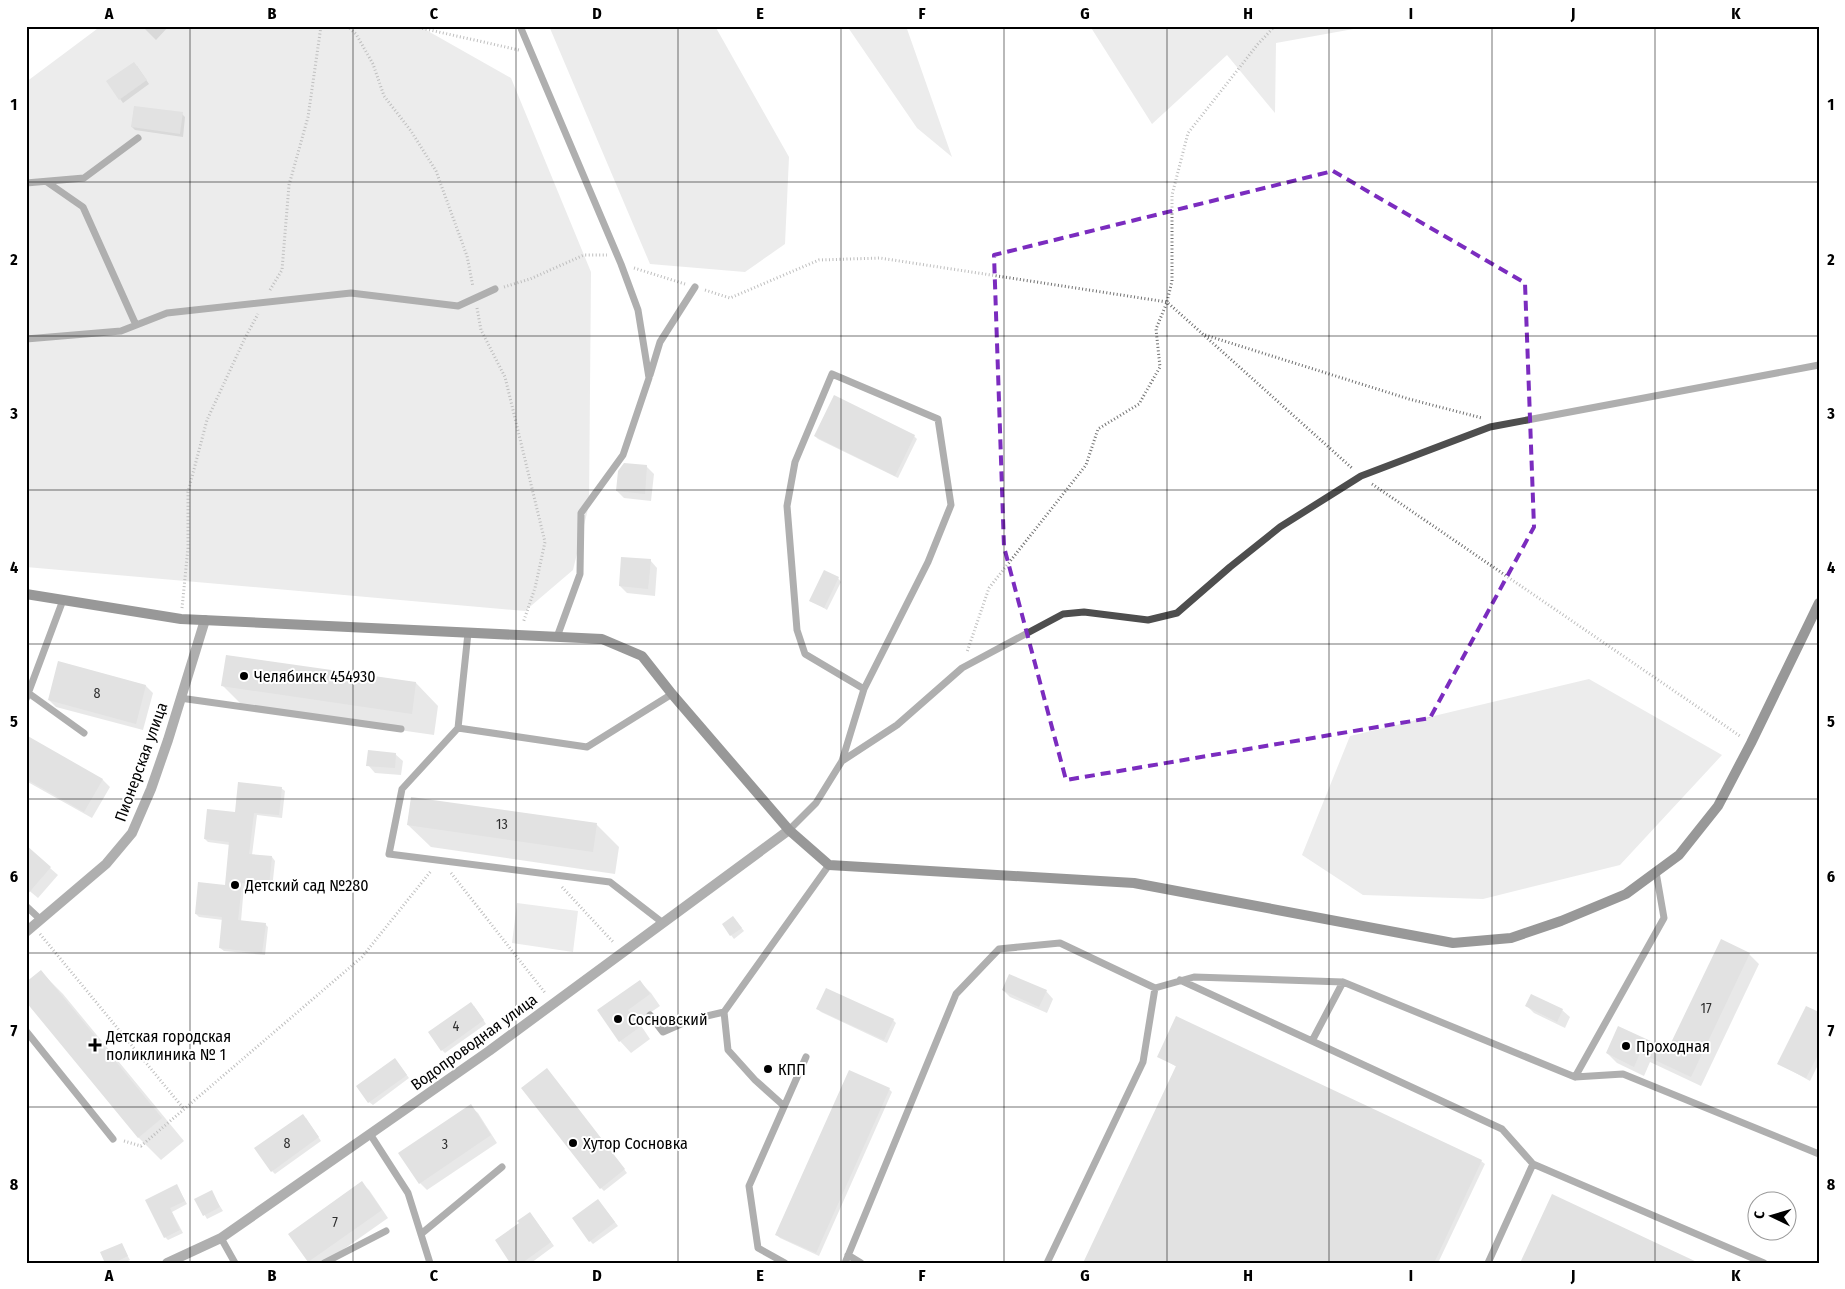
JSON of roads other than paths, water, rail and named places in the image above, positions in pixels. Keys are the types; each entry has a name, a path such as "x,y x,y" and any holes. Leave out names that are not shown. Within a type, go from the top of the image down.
{"street":[{"path":"26,594 181,619 602,639 642,656 788,830 828,865 1134,883 1453,943 1511,938 1561,922 1626,894 1679,854 1718,806 1819,603"},
{"name":"Пионерская улица","path":"34,926 106,864 132,833 151,789 205,620"},
{"name":"Водопроводная улица","path":"167,1263 221,1238 554,1003 788,830"}],"lane":[{"path":"520,26 618,255 638,310 648,378"},
{"path":"26,183 84,178 138,138"},
{"path":"47,182 84,207 136,325"},
{"path":"557,637 580,574 580,513 623,455 660,342 695,287"},
{"path":"26,339 121,331 167,313 351,293 458,306 496,289"},
{"path":"842,761 897,724 962,668 1063,614 1084,612 1148,620 1177,613 1280,527 1361,476 1490,427 1819,365"},
{"path":"788,830 816,803 842,761 864,689 928,562 951,505 938,419 832,374 795,462 787,506 797,630 805,654 864,689"},
{"path":"63,600 27,694 84,733"},
{"path":"468,633 458,728 402,789 389,854 610,882 664,923"},
{"path":"458,728 588,747 672,694"},
{"path":"180,698 401,728"},
{"path":"784,1106 755,1080 728,1050 724,1012 828,865"},
{"path":"1575,1077 1664,918 1656,872"},
{"path":"26,906 34,926"},
{"path":"845,1263 956,994 999,949 1060,942 1154,988 1194,976 1343,982 1575,1077 1623,1074 1819,1154"},
{"path":"1180,980 1502,1129 1533,1164 1764,1263"},
{"path":"1312,1041 1343,982"},
{"path":"1047,1263 1143,1062 1154,988"},
{"path":"650,1015 663,1032 690,1020 724,1012"},
{"path":"26,1031 113,1139"},
{"path":"786,1263 758,1248 749,1186 806,1057"},
{"path":"370,1134 408,1193 430,1263"},
{"path":"1488,1263 1533,1164"},
{"path":"421,1234 502,1168"},
{"path":"324,1263 386,1231"},
{"path":"221,1238 235,1263"},
{"path":"848,1255 861,1263"}],"place":[{"name":"Челябинск 454930","path":"244,676"},
{"name":"Детский сад №280","path":"235,885"},
{"name":"Сосновский","path":"618,1019"},
{"name":"Детская городская поликлиника № 1","path":"95,1045"},
{"name":"Проходная","path":"1626,1046"},
{"name":"КПП","path":"768,1069"},
{"name":"Хутор Сосновка","path":"573,1143"}]}
